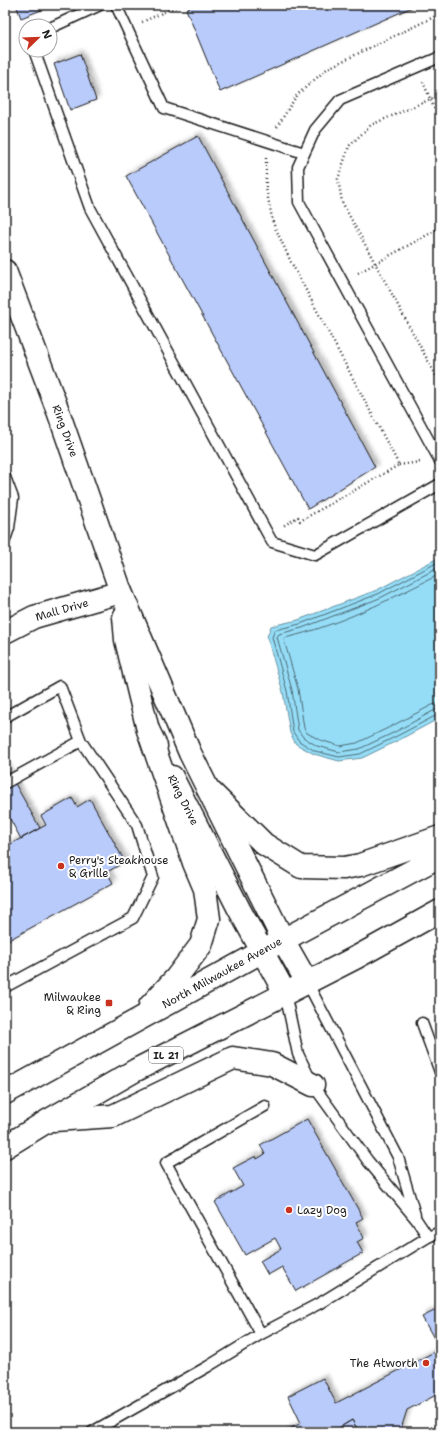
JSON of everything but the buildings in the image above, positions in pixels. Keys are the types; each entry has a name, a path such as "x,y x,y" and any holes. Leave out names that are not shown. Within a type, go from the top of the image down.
{"main road":[{"name":"Ring Drive","path":"5,271 58,411 121,592 190,753 283,940 307,982"},
{"name":"Ring Drive","path":"121,592 126,640 148,730 239,909 285,993"},
{"name":"Mall Drive","path":"5,632 34,617 121,592"},
{"path":"49,1068 149,1006 176,978 201,945 209,919 205,889 194,863 148,730"},
{"path":"208,789 264,844 301,867 344,868 360,865 440,837"},
{"name":"North Milwaukee Avenue","path":"5,1093 262,951 440,856"},
{"name":"IL 21","path":"5,1147 136,1070 357,957 440,911"},
{"path":"49,1120 113,1116 233,1058 272,1064 313,1085"}],"lane":[{"path":"58,24 100,5"},
{"path":"116,5 164,108 304,153"},
{"path":"440,57 340,100 315,130 298,167 299,202 440,461"},
{"path":"37,58 90,208 272,542 315,555 440,484"},
{"path":"5,477 13,498 6,535"},
{"path":"5,717 60,686 81,741 137,825 153,877 133,918 5,987"},
{"path":"5,783 81,741"},
{"path":"307,982 398,1157 416,1219"},
{"path":"285,993 298,1054 313,1085 368,1161 416,1219 428,1237"},
{"path":"422,1023 440,1072"},
{"path":"261,1334 166,1163 265,1106"},
{"path":"92,1432 207,1367 261,1334 320,1303 428,1237 440,1232"}],"path":[{"path":"126,29 180,5"},
{"path":"416,67 440,122"},
{"path":"440,95 371,125 349,146 338,179 342,202 440,383"},
{"path":"342,281 440,228"}],"water":[{"path":"440,557 440,718 362,758 339,761 314,754 296,744 290,733 283,692 267,637 271,626 298,620 377,590"}],"place":[{"name":"Perry's Steakhouse & Grille","path":"61,866"},
{"name":"Milwaukee & Ring","path":"109,1003"},
{"name":"Lazy Dog","path":"289,1210"},
{"name":"The Atworth","path":"426,1363"}]}
